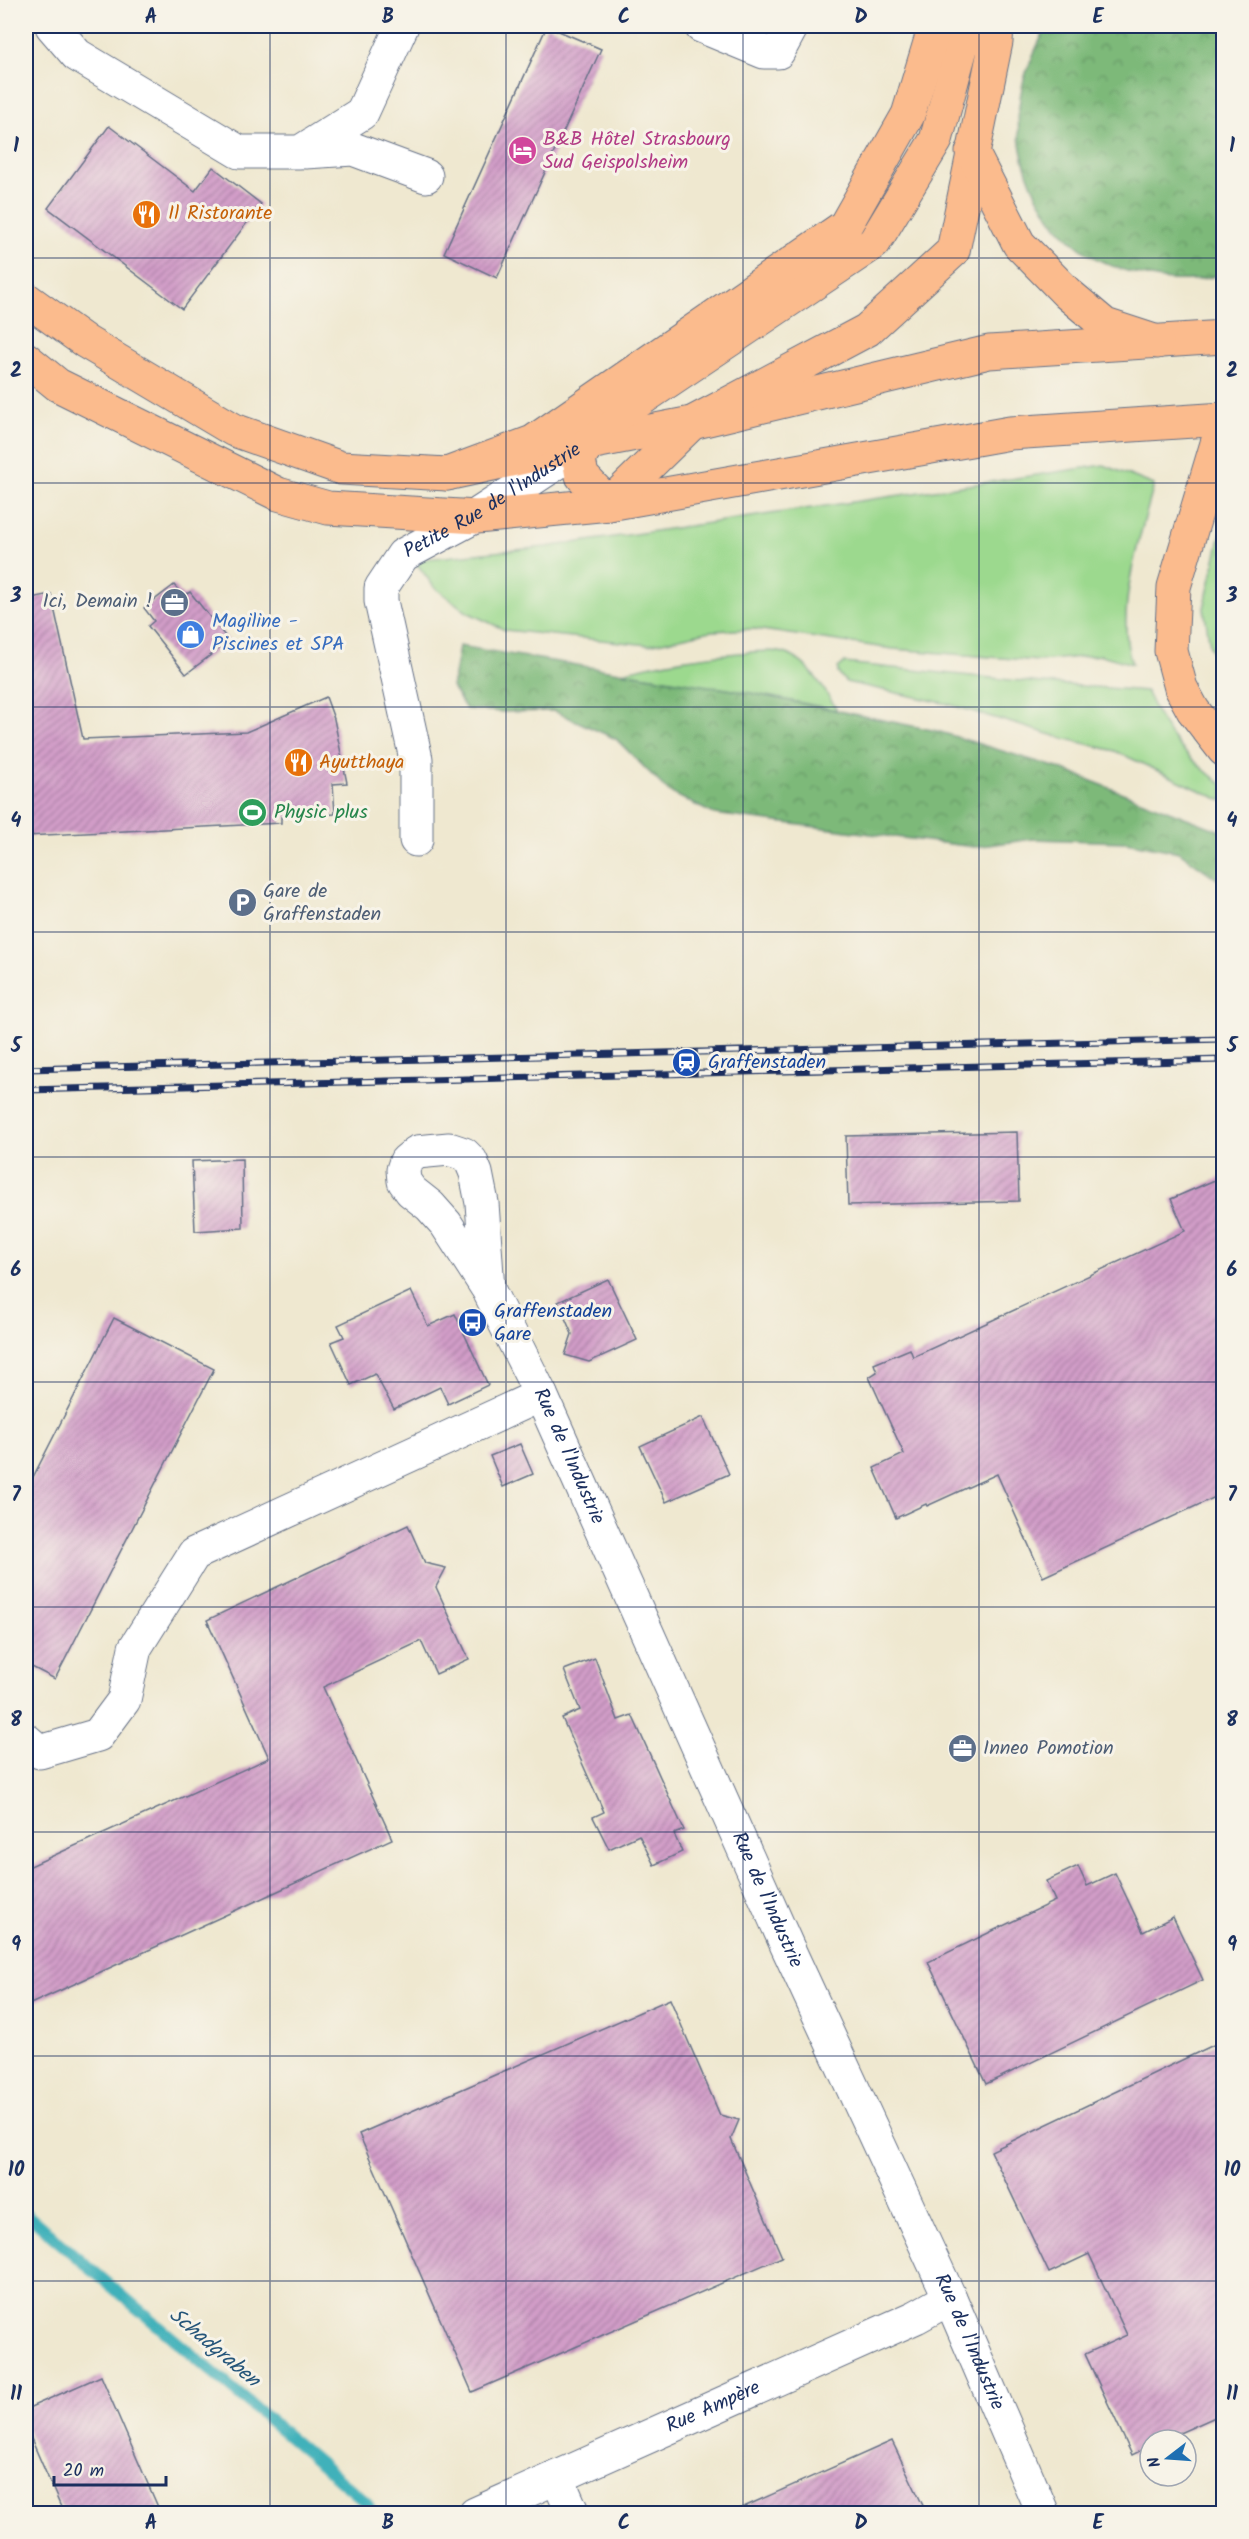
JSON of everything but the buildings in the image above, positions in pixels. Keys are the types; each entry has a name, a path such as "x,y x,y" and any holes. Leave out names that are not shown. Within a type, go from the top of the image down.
{"main road":[{"path":"447,474 532,442 845,226 908,115 935,26"},
{"path":"609,504 582,476 579,459 598,428 874,243 936,140 967,26"},
{"path":"609,504 692,423 867,330 953,251 996,42 997,26"},
{"path":"972,152 1019,244 1066,293 1105,325 1157,342"},
{"path":"26,299 86,342 234,430 341,468 447,474 588,442 692,423 989,352 1224,337"},
{"path":"26,359 58,385 278,494 328,508 474,517 609,504 1010,433 1224,419 1174,587 1171,651 1181,688 1193,710 1224,750"}],"street":[{"path":"52,26 77,55 239,152 353,149 426,176"},
{"path":"300,152 362,113 402,26"},
{"path":"701,26 764,52 778,52 792,26"},
{"name":"Petite Rue de l'Industrie","path":"416,840 416,759 381,601 381,588 403,555 474,517 588,442"},
{"name":"Rue de l'Industrie","path":"488,1289 541,1395 721,1792 787,1946 950,2298 1043,2514"},
{"path":"26,1740 40,1752 98,1735 124,1700 135,1648 194,1554 541,1395"},
{"name":"Rue Ampère","path":"475,2514 916,2317 950,2298"},
{"path":"557,2477 573,2514"}],"green space":[{"path":"1049,26 1223,26 1223,273 1197,280 1169,280 1114,267 1080,248 1060,230 1044,208 1023,160 1019,134 1019,108 1023,83 1032,58 1041,37"},
{"path":"1104,465 1154,485 1136,551 1127,598 1127,643 1132,664 1101,655 1039,661 893,649 755,629 711,631 649,645 505,630 467,612 434,587 414,560 546,547"},
{"path":"1223,525 1224,667 1220,668 1210,646 1204,608"},
{"path":"459,646 751,693 937,731 1061,769 1223,832 1223,883 1179,852 1126,842 1033,839 974,847 714,814 669,792 616,739 554,711 503,712 466,709 452,687"},
{"path":"751,652 780,652 798,660 814,675 837,710 622,672 686,659"},
{"path":"844,663 1146,691 1161,721 1178,744 1197,764 1223,785 1223,801 1115,751 948,704 846,682 838,673 838,668"}],"waterway":[{"name":"Schadgraben","path":"26,2214 366,2502 373,2514"}],"railway":[{"path":"26,1069 1224,1039"},
{"path":"26,1090 1224,1060"}],"place":[{"name":"B&B Hôtel Strasbourg Sud Geispolsheim","path":"522,151"},
{"name":"Il Ristorante","path":"147,214"},
{"name":"Ici, Demain !","path":"174,602"},
{"name":"Magiline - Piscines et SPA","path":"191,634"},
{"name":"Ayutthaya","path":"298,763"},
{"name":"Physic plus","path":"253,813"},
{"name":"Gare de Graffenstaden","path":"242,903"},
{"name":"Graffenstaden","path":"687,1063"},
{"name":"Graffenstaden Gare","path":"473,1323"},
{"name":"Inneo Pomotion","path":"962,1749"}]}
